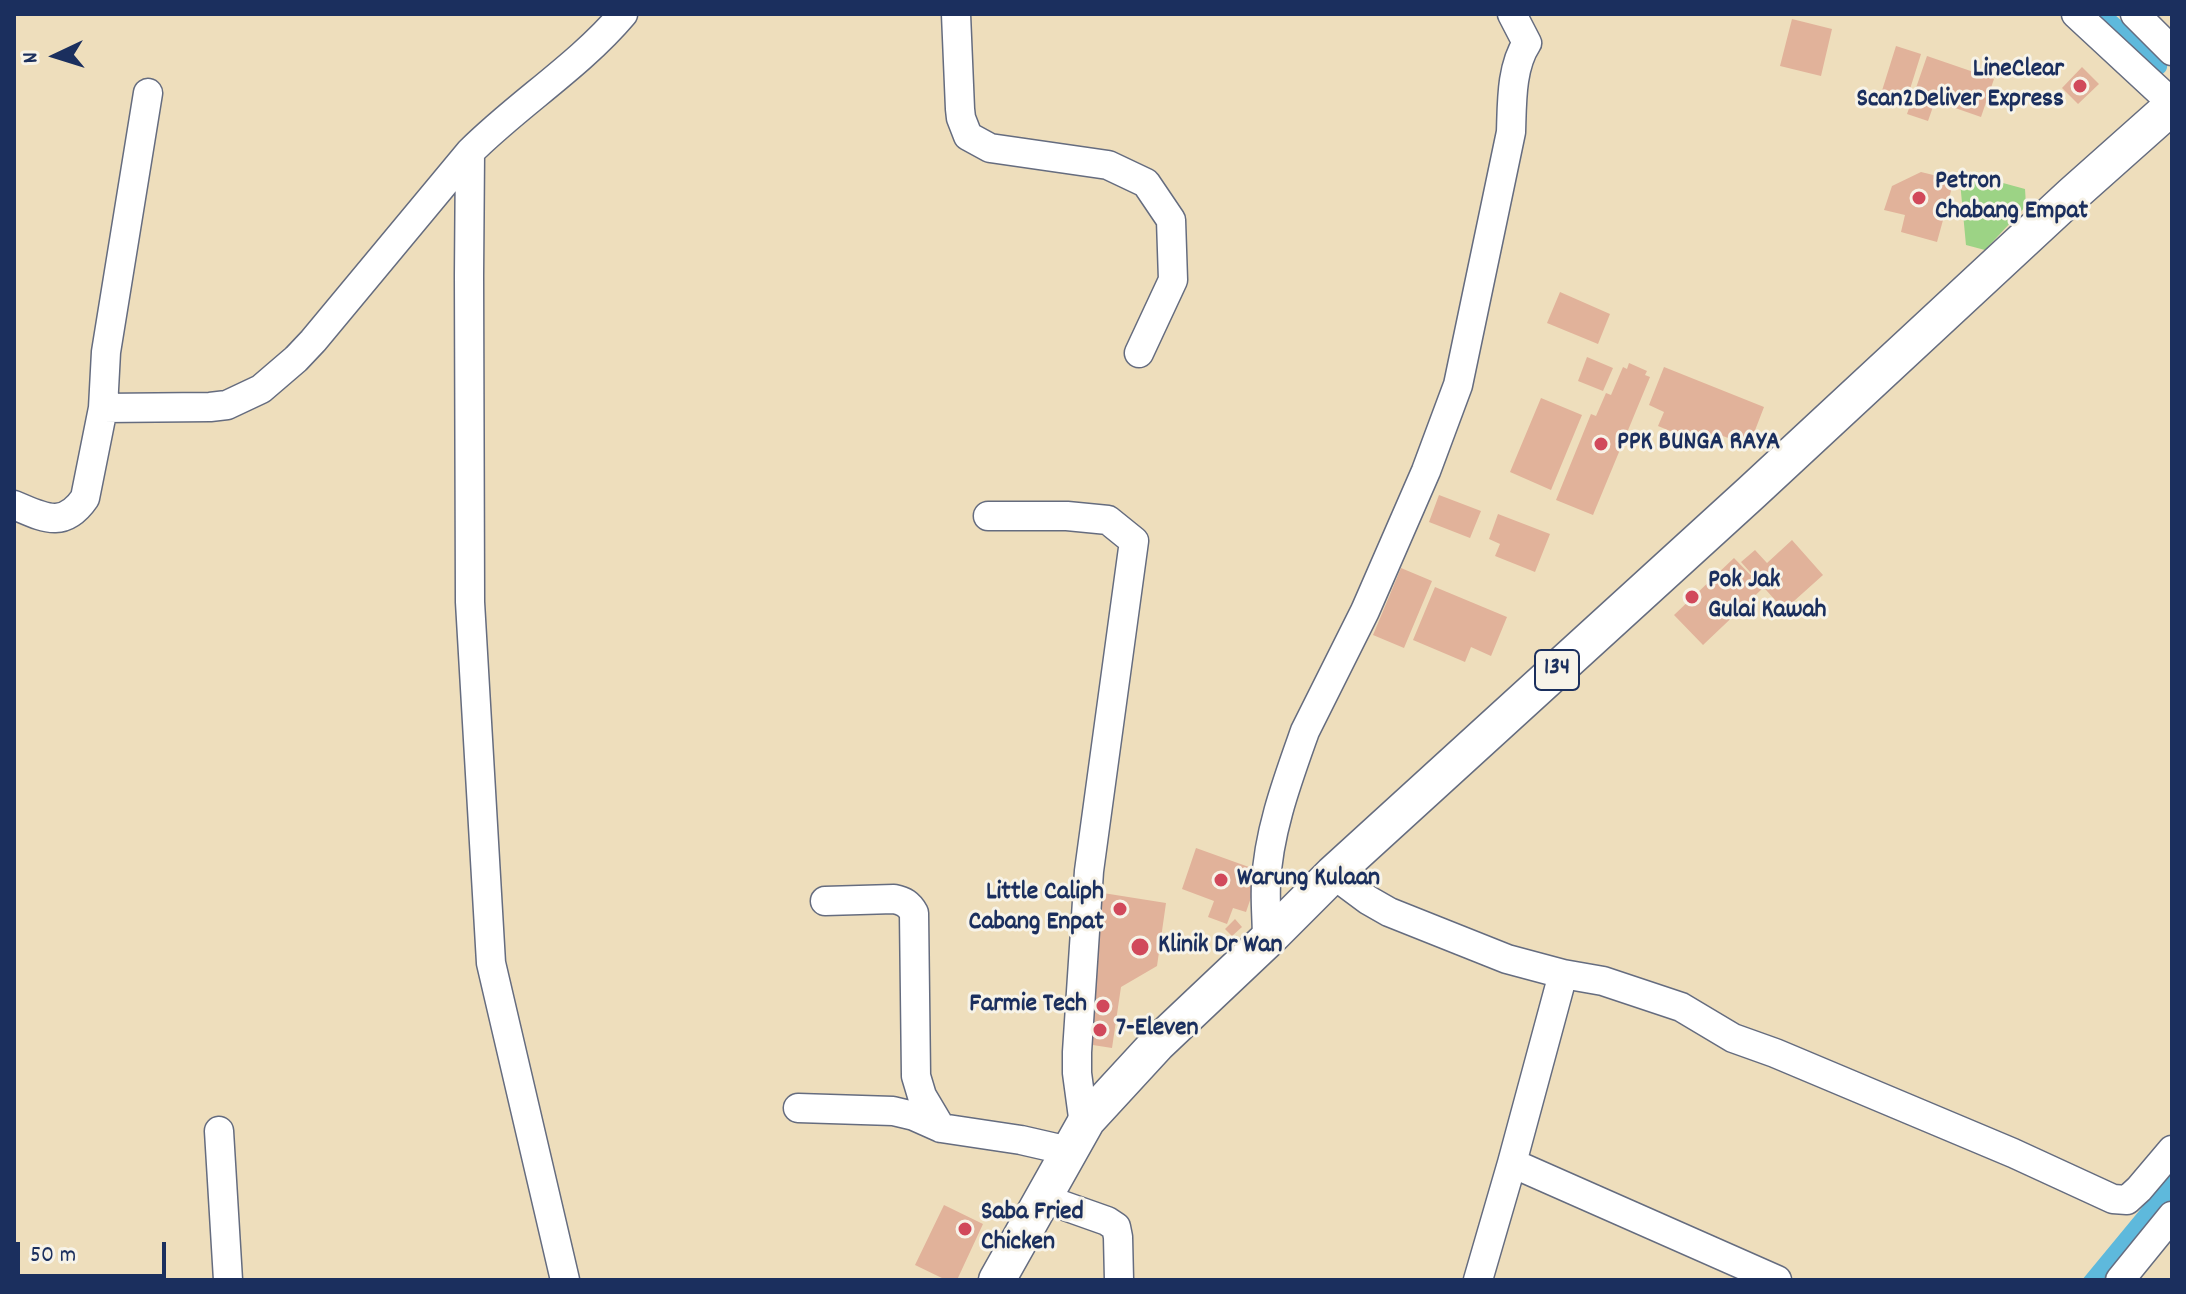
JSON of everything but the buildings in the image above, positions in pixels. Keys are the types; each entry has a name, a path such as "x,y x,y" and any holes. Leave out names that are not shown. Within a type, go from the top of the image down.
{"main road":[{"name":"134","path":"997,1280 1076,1138 1122,1080 1157,1044 1333,874 2172,104"}],"street":[{"path":"103,408 219,406 245,397 273,380 313,341 470,152 597,41 623,14"},
{"path":"956,14 960,109 968,136 990,148 1108,165 1146,183 1171,220 1173,280 1139,353"},
{"path":"1267,940 1269,857 1277,817 1305,731 1365,611 1420,485 1458,385 1511,132 1519,54 1527,43 1512,14"},
{"path":"2076,14 2172,104"},
{"path":"2135,14 2172,51"},
{"path":"14,505 50,519 59,519 79,507 85,498 103,408 106,352 148,93"},
{"path":"470,152 470,602 491,963 565,1280"},
{"path":"798,1108 893,1111 941,1128 1021,1140 1076,1138 1077,1052 1089,871 1134,541 1108,520 1067,516 988,516"},
{"path":"1333,874 1389,912 1507,959 1629,988 1681,1007 1733,1038 1999,1147 2113,1199 2127,1200 2172,1150"},
{"path":"825,901 894,899 903,901 914,913 916,1076 922,1096 941,1128"},
{"path":"1478,1280 1563,974"},
{"path":"219,1131 228,1280"},
{"path":"1512,1163 1777,1280"},
{"path":"1042,1198 1116,1227 1119,1280"},
{"path":"2120,1280 2172,1216"}],"green space":[{"path":"1959,171 2025,189 2026,206 1985,250 1966,245"}],"water":[{"path":"2088,14 2114,14 2167,62 2165,72 2160,76"},
{"path":"2172,1171 2172,1200 2106,1280 2082,1280"}],"place":[{"name":"LineClear Scan2Deliver Express","path":"2080,86"},
{"name":"Petron Chabang Empat","path":"1919,198"},
{"name":"PPK BUNGA RAYA","path":"1601,444"},
{"name":"Pok Jak Gulai Kawah","path":"1692,597"},
{"name":"Warung Kulaan","path":"1221,880"},
{"name":"Little Caliph Cabang Enpat","path":"1120,909"},
{"name":"Klinik Dr Wan","path":"1140,947"},
{"name":"Farmie Tech","path":"1103,1006"},
{"name":"7-Eleven","path":"1100,1030"},
{"name":"Saba Fried Chicken","path":"965,1229"}]}
